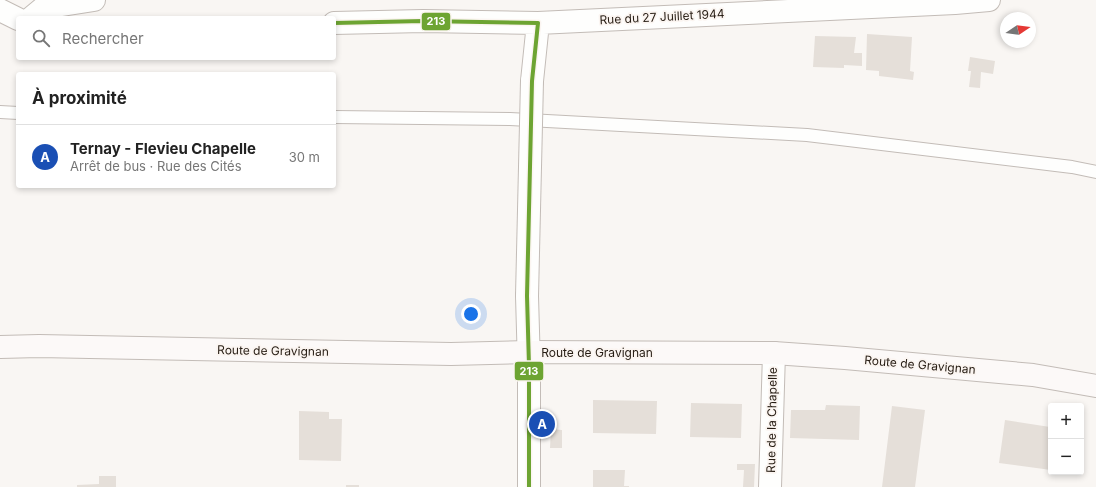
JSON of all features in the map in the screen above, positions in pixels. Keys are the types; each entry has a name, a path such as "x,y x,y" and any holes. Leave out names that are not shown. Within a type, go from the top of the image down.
{"street":[{"path":"33,16 43,8 94,0"},
{"name":"Rue du 27 Juillet 1944","path":"336,23 423,21 538,23 955,3 989,0"},
{"path":"0,10 16,18"},
{"path":"529,487 527,296 532,81 538,23"},
{"name":"Route de Gravignan","path":"0,347 38,346 451,354 528,352 774,354 845,358 1033,375 1096,386"},
{"name":"Rue de la Chapelle","path":"770,487 774,354"}],"lane":[{"path":"0,112 16,113"},
{"path":"336,117 510,119 807,135 1072,167 1096,172"}],"building":[{"path":"867,34 912,37 910,71 914,72 913,80 879,76 879,71 866,70"},
{"path":"815,36 856,37 854,53 862,53 862,66 844,65 844,68 813,67"},
{"path":"970,57 995,61 993,74 981,72 980,88 969,87 971,71 968,71"},
{"path":"593,400 657,401 656,434 593,433"},
{"path":"691,403 742,404 741,438 690,437"},
{"path":"826,405 860,406 859,440 790,438 791,410 825,410"},
{"path":"892,406 925,410 915,487 882,487"},
{"path":"299,411 329,412 329,419 342,419 341,461 299,460"},
{"path":"1005,420 1048,427 1048,470 999,463"},
{"path":"551,429 562,430 562,448 550,448"},
{"path":"737,464 755,464 754,487 743,487 744,470 737,470"},
{"path":"593,470 625,470 624,486 629,487 593,487"},
{"path":"99,476 116,476 116,487 77,487 77,485 99,484"},
{"path":"346,485 359,485 359,487 346,487"}],"transit line":[{"name":"213","path":"336,23 423,21 538,23"},
{"name":"213","path":"529,487 529,366 527,296 532,81 538,23"}],"place":[{"name":"Ternay - Flevieu Chapelle","path":"542,424"}]}
